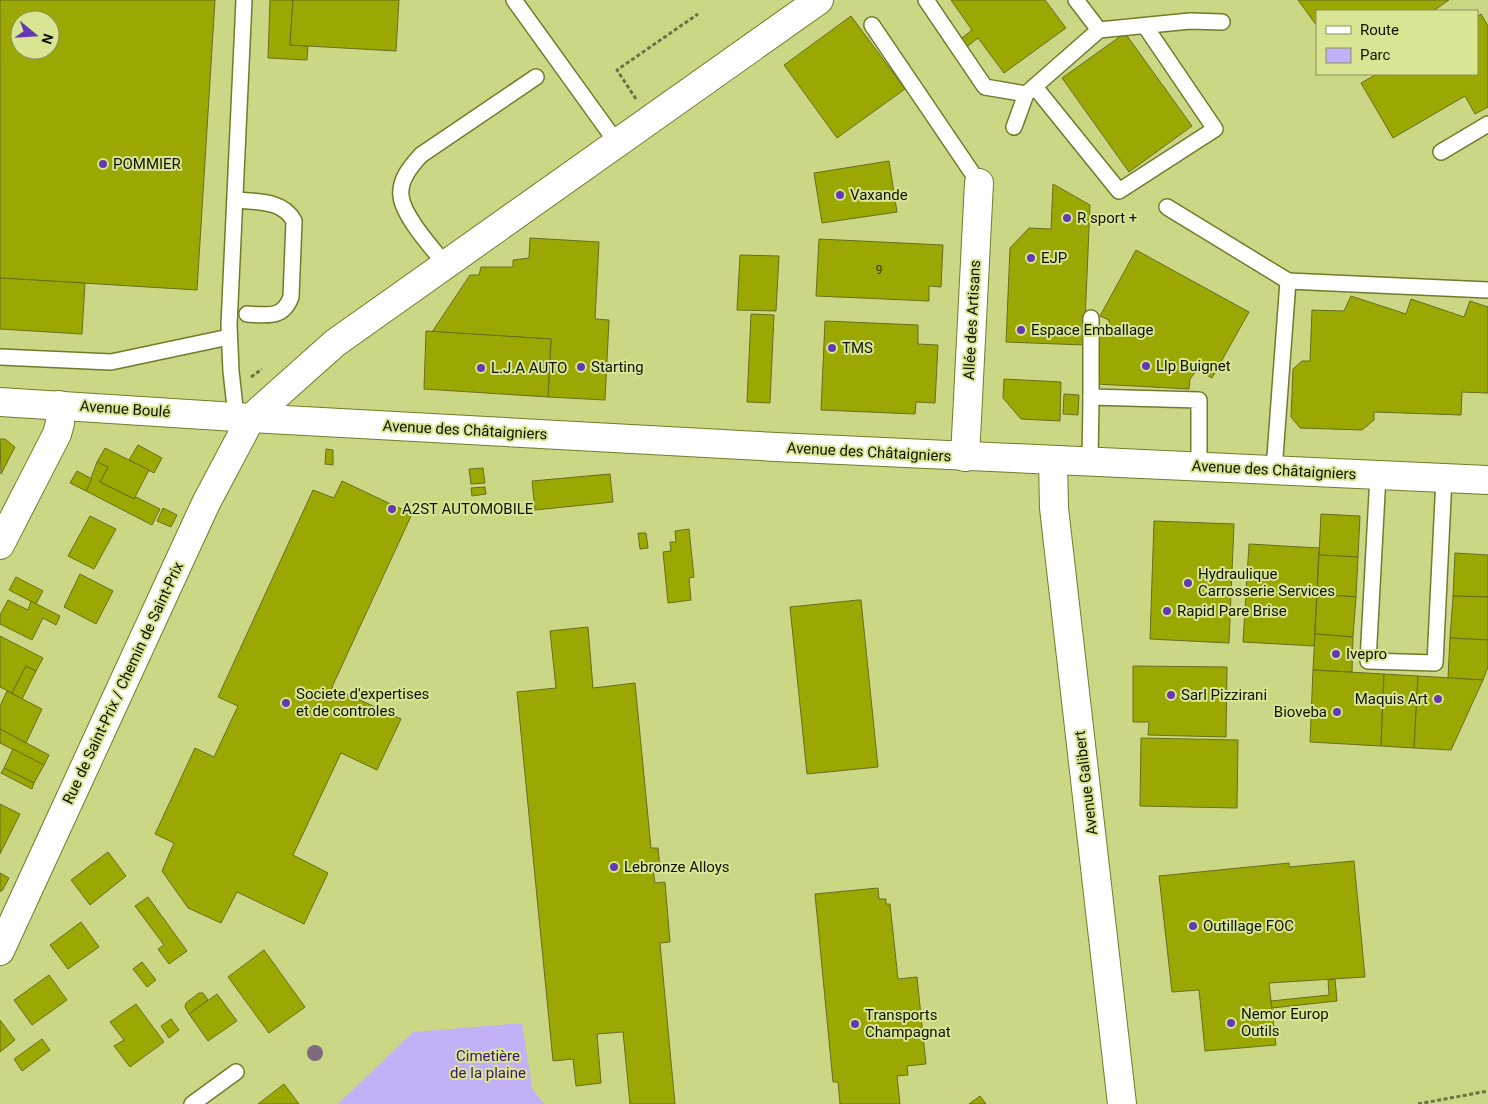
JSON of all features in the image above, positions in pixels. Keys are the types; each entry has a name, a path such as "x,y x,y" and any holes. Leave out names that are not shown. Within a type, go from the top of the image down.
{"street":[{"path":"243,417 335,343 444,264 819,0"},
{"name":"Allée des Artisans","path":"965,457 979,183"},
{"name":"Avenue Boulé","path":"0,402 243,417"},
{"path":"0,545 57,434 60,423 59,405"},
{"name":"Avenue des Châtaigniers","path":"243,417 965,457 1488,480"},
{"name":"Rue de Saint-Prix / Chemin de Saint-Prix","path":"0,951 206,503 243,417"},
{"name":"Avenue Galibert","path":"1053,461 1054,508 1122,1104"}],"lane":[{"path":"243,417 229,337 244,0"},
{"path":"514,0 617,143"},
{"path":"926,0 985,88 1031,91 1119,191 1215,129 1145,26"},
{"path":"1076,0 1099,30"},
{"path":"1014,127 1031,91 1099,30 1190,22 1222,22"},
{"path":"872,25 979,183"},
{"path":"444,264 405,208 401,196 403,180 410,166 421,155 536,77"},
{"path":"1441,152 1488,124"},
{"path":"236,200 274,204 289,213 294,221 291,297 288,306 282,313 273,316 247,314"},
{"path":"1167,207 1288,281 1488,290"},
{"path":"1274,470 1288,281"},
{"path":"1090,462 1091,318"},
{"path":"0,357 111,362 229,337"},
{"path":"1091,397 1199,400 1199,467"},
{"path":"1378,475 1368,661 1435,663 1444,478"},
{"path":"192,1104 236,1072"}],"path":[{"path":"639,104 617,70 698,14"},
{"path":"1418,1104 1488,1091"}],"green space":[{"name":"Cimetière de la plaine","path":"522,1023 532,1088 544,1104 338,1104 413,1032"}],"building":[{"name":"POMMIER","path":"0,0 215,0 197,290 0,278"},
{"path":"270,0 293,0 290,45 308,46 307,60 268,58"},
{"path":"293,0 399,0 396,51 290,45"},
{"path":"951,0 1045,0 1066,28 1004,73 978,38 964,49 958,41 972,30"},
{"path":"1298,0 1449,0 1434,10 1316,10 1316,25"},
{"path":"1481,14 1488,26 1488,107 1475,114 1465,96 1393,138 1361,83 1375,75 1478,75 1478,16"},
{"path":"851,16 905,89 837,138 784,65"},
{"path":"1125,33 1192,126 1129,172 1062,78"},
{"path":"889,161 897,212 822,223 814,173"},
{"path":"1053,184 1090,205 1084,345 1006,342 1010,248 1029,228 1051,229"},
{"path":"530,238 599,242 595,319 609,320 605,400 548,397 551,339 432,332 470,275 479,275 481,267 513,267 513,260 529,258"},
{"path":"819,239 943,245 941,287 929,286 929,301 816,296"},
{"path":"1136,250 1249,312 1212,378 1197,370 1190,379 1189,389 1096,384 1099,336 1108,336 1109,320 1100,316"},
{"path":"740,255 779,256 776,311 737,310"},
{"path":"0,278 85,283 82,334 0,329"},
{"path":"1351,296 1406,314 1411,299 1464,317 1470,301 1488,307 1488,393 1462,392 1461,415 1374,412 1374,420 1362,430 1300,428 1291,417 1293,369 1302,361 1310,361 1312,310 1344,311"},
{"path":"751,314 774,315 770,403 747,402"},
{"path":"825,321 918,325 918,344 938,345 935,403 916,402 915,414 821,410"},
{"path":"426,331 551,339 548,397 424,389"},
{"path":"1004,379 1061,382 1060,421 1021,419 1003,398"},
{"path":"1064,394 1079,395 1078,415 1063,414"},
{"path":"0,439 5,439 15,447 1,474"},
{"path":"138,445 162,458 154,473 129,460"},
{"path":"105,448 149,470 134,499 100,482 108,467 97,462"},
{"path":"326,449 333,450 333,465 325,464"},
{"path":"97,462 108,467 100,482 134,499 136,497 160,509 152,525 86,491"},
{"path":"483,468 485,483 471,484 469,469"},
{"path":"77,471 92,479 86,491 70,483"},
{"path":"610,474 613,502 535,510 532,481"},
{"path":"342,481 412,514 332,687 401,719 377,770 341,753 293,855 328,873 304,924 237,892 221,923 188,908 162,871 174,843 155,834 195,748 214,757 238,706 218,697 313,490 334,498"},
{"path":"485,487 486,494 472,496 471,488"},
{"path":"163,508 177,515 171,527 157,521"},
{"path":"1321,514 1360,516 1358,557 1319,555"},
{"path":"90,516 116,529 94,569 68,556"},
{"path":"1154,521 1234,524 1229,643 1150,639"},
{"path":"689,529 694,577 689,578 691,600 668,603 663,552 671,551 670,542 676,542 675,531"},
{"path":"638,533 646,533 648,548 640,549"},
{"path":"1249,544 1319,548 1314,646 1243,642"},
{"path":"1455,553 1488,555 1488,597 1453,596"},
{"path":"1319,555 1358,557 1356,597 1317,594"},
{"path":"80,574 113,591 96,624 64,607"},
{"path":"16,577 43,591 36,604 9,590"},
{"path":"1317,594 1356,597 1353,637 1315,634"},
{"path":"1453,596 1488,597 1488,640 1450,638"},
{"path":"8,600 28,610 31,601 60,616 56,625 43,618 32,640 0,624 0,615"},
{"path":"861,600 878,767 807,774 790,607"},
{"path":"588,627 593,688 635,683 651,848 658,848 660,869 653,870 655,883 665,882 670,942 660,943 675,1104 630,1104 623,1032 597,1034 601,1083 576,1086 573,1059 553,1061 517,692 556,688 550,631"},
{"path":"1315,634 1353,637 1352,672 1313,670"},
{"path":"0,636 43,658 36,671 26,666 12,693 0,687"},
{"path":"1450,638 1488,640 1488,667 1483,680 1448,678"},
{"path":"26,666 36,671 22,699 12,693"},
{"path":"1133,666 1227,667 1226,737 1148,735 1149,722 1133,722"},
{"path":"1313,670 1384,674 1381,746 1310,742"},
{"path":"1384,674 1418,676 1414,748 1381,746"},
{"path":"1418,676 1483,680 1451,750 1414,748"},
{"path":"7,691 42,709 26,743 0,729 0,706"},
{"path":"0,729 49,755 44,765 0,743"},
{"path":"1141,738 1238,740 1237,808 1140,806"},
{"path":"13,749 44,765 34,783 4,768"},
{"path":"4,768 34,783 32,789 1,773"},
{"path":"0,804 20,814 0,854"},
{"path":"108,852 126,876 90,905 71,880"},
{"path":"1354,861 1365,977 1269,983 1276,1045 1205,1051 1199,990 1172,992 1159,876 1289,863 1289,867"},
{"path":"0,873 9,878 2,891 0,891"},
{"path":"878,888 879,899 886,899 886,904 890,904 898,979 917,977 926,1064 907,1066 908,1075 897,1076 900,1104 840,1104 838,1082 833,1082 815,894"},
{"path":"148,897 187,951 169,964 158,949 164,945 135,906"},
{"path":"81,922 99,947 68,969 50,945"},
{"path":"264,950 305,1007 269,1033 228,977"},
{"path":"142,962 156,980 147,987 133,969"},
{"path":"49,975 67,1000 32,1025 14,1000"},
{"path":"1335,979 1337,1001 1272,1008 1271,1001 1329,995 1328,980"},
{"path":"199,993 203,993 208,1000 189,1014 185,1007 186,1003"},
{"path":"217,994 237,1021 208,1041 189,1014"},
{"path":"136,1004 164,1042 130,1067 114,1046 124,1040 110,1022"},
{"path":"171,1019 179,1030 169,1038 161,1026"},
{"path":"0,1020 15,1040 0,1052"},
{"path":"42,1039 50,1050 22,1071 14,1059"},
{"path":"284,1084 299,1104 258,1104"},
{"path":"980,1096 986,1104 969,1104"}],"place":[{"name":"POMMIER","path":"103,164"},
{"name":"Vaxande","path":"840,195"},
{"name":"R sport +","path":"1067,218"},
{"name":"EJP","path":"1031,258"},
{"name":"Espace Emballage","path":"1021,330"},
{"name":"TMS","path":"832,348"},
{"name":"Llp Buignet","path":"1146,366"},
{"name":"Starting","path":"581,367"},
{"name":"L.J.A AUTO","path":"481,368"},
{"name":"A2ST AUTOMOBILE","path":"392,509"},
{"name":"Hydraulique Carrosserie Services","path":"1188,583"},
{"name":"Rapid Pare Brise","path":"1167,611"},
{"name":"Ivepro","path":"1336,654"},
{"name":"Sarl Pizzirani","path":"1171,695"},
{"name":"Maquis Art","path":"1438,699"},
{"name":"Societe d'expertises et de controles","path":"286,703"},
{"name":"Bioveba","path":"1337,712"},
{"name":"Lebronze Alloys","path":"614,867"},
{"name":"Outillage FOC","path":"1193,926"},
{"name":"Nemor Europ Outils","path":"1231,1023"},
{"name":"Transports Champagnat","path":"855,1024"}]}
